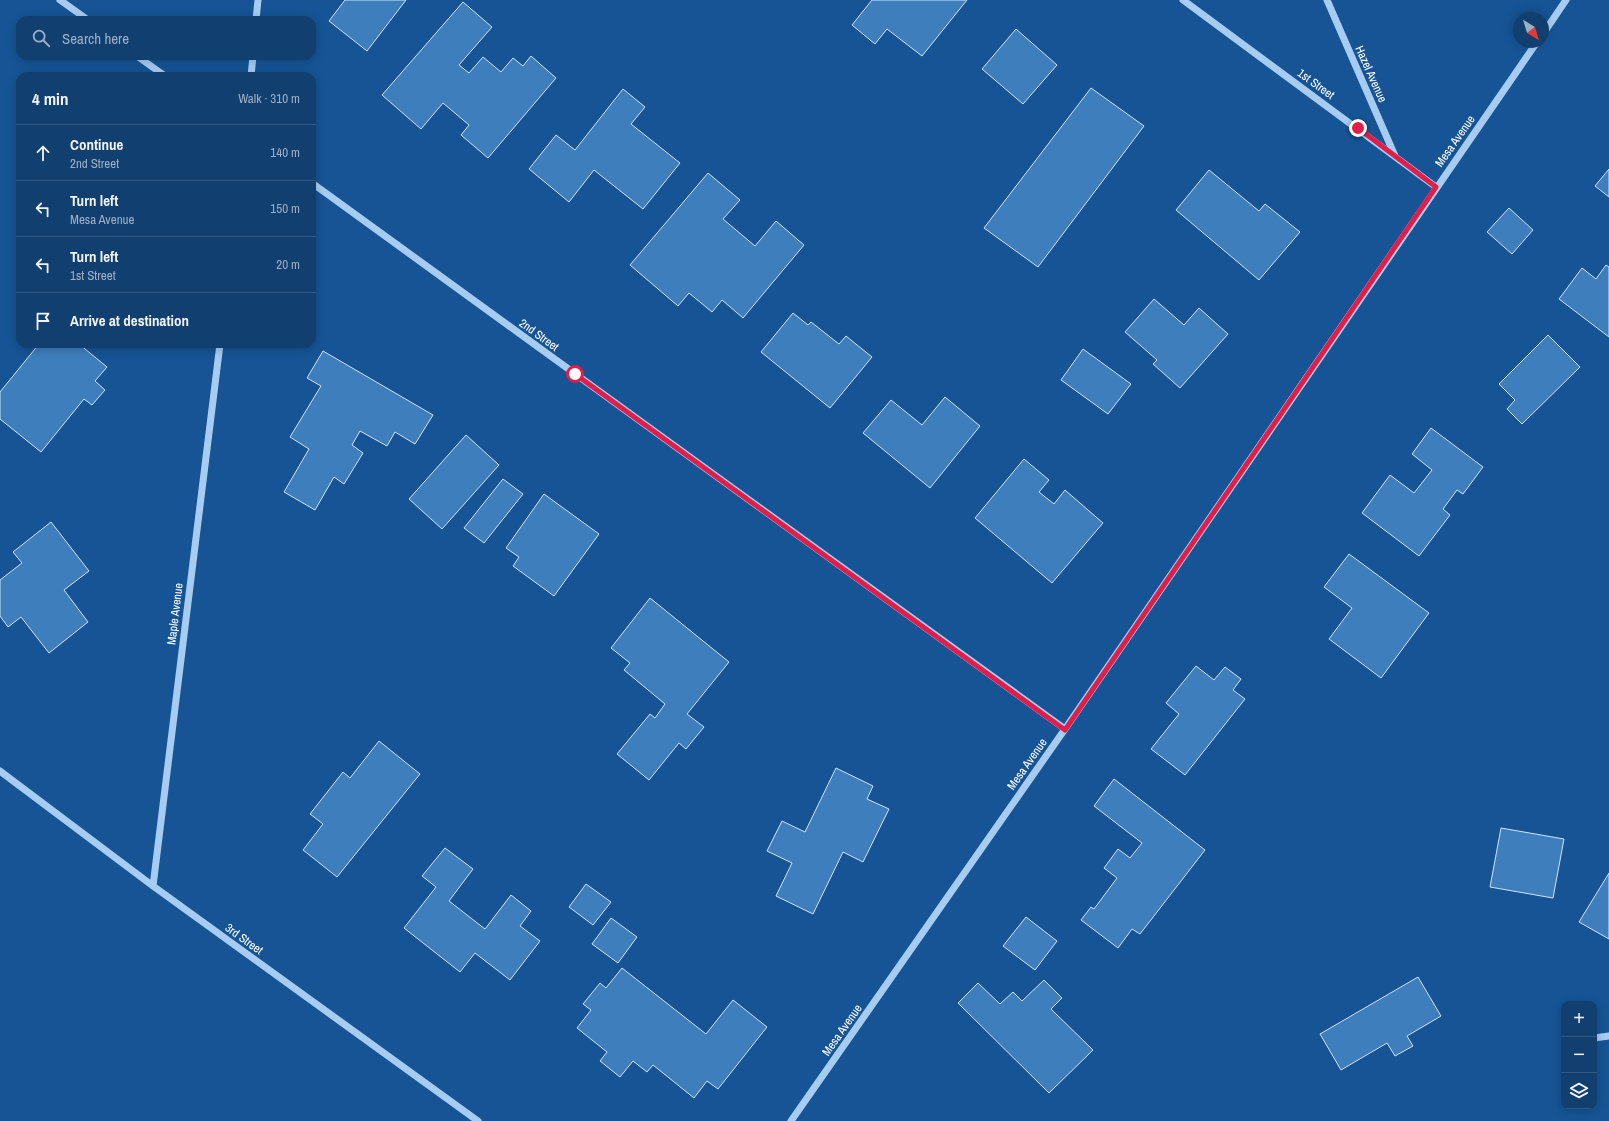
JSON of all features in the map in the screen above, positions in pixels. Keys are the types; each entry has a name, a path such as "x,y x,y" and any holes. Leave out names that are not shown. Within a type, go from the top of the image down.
{"street":[{"path":"60,0 82,16"},
{"path":"256,16 258,0"},
{"name":"1st Street","path":"1183,0 1436,187"},
{"name":"Hazel Avenue","path":"1327,0 1396,156"},
{"path":"1549,25 1566,0"},
{"name":"Mesa Avenue","path":"791,1121 1065,730 1436,187 1533,48"},
{"path":"143,60 159,72"},
{"path":"251,72 253,60"},
{"name":"2nd Street","path":"316,186 1065,730"},
{"name":"Maple Avenue","path":"153,886 220,348"},
{"name":"3rd Street","path":"0,771 153,886 478,1121"},
{"path":"1597,1038 1609,1036"}],"building":[{"path":"345,0 406,0 367,51 329,21"},
{"path":"872,0 967,0 922,56 887,29 875,44 852,25"},
{"path":"463,2 492,27 459,65 469,73 483,57 501,72 513,58 523,66 531,56 556,78 488,158 461,135 469,125 443,103 421,129 382,95"},
{"path":"1016,29 1057,65 1023,104 982,69"},
{"path":"1091,88 1144,126 1038,267 984,228"},
{"path":"623,89 645,107 631,124 680,163 643,209 594,170 569,202 529,169 556,135 575,150"},
{"path":"1609,169 1609,197 1595,186"},
{"path":"1209,170 1259,211 1265,204 1300,232 1259,280 1176,210"},
{"path":"708,173 740,200 723,219 755,246 776,221 804,245 743,318 722,300 712,312 689,293 678,306 630,265"},
{"path":"1509,208 1533,230 1512,254 1487,232"},
{"path":"1606,265 1609,267 1609,337 1559,299 1582,268 1596,279"},
{"path":"1154,299 1184,325 1199,308 1228,334 1180,388 1153,364 1157,360 1125,332"},
{"path":"793,313 808,325 811,322 839,344 846,336 872,357 830,408 761,352"},
{"path":"1548,335 1580,367 1522,424 1507,409 1515,400 1499,384"},
{"path":"36,348 84,348 107,367 95,381 105,390 92,405 84,399 41,452 0,419 0,392"},
{"path":"1083,349 1131,384 1108,414 1061,380"},
{"path":"323,351 433,415 415,444 395,432 387,446 360,431 352,445 363,453 344,484 334,477 315,510 284,492 309,449 290,437 321,386 307,378"},
{"path":"945,397 980,426 930,488 863,433 891,400 922,425"},
{"path":"1431,428 1483,467 1463,494 1457,490 1443,509 1450,515 1419,556 1362,513 1390,475 1414,493 1432,470 1412,454"},
{"path":"466,435 499,465 442,529 409,499"},
{"path":"1024,459 1049,480 1039,492 1054,504 1065,490 1103,523 1052,583 975,518"},
{"path":"503,479 523,494 484,543 464,528"},
{"path":"544,494 599,534 554,596 513,566 519,557 506,548"},
{"path":"51,522 89,571 64,590 88,622 49,653 21,617 8,627 0,616 0,580 22,563 13,552"},
{"path":"1349,554 1429,613 1381,678 1329,639 1352,608 1324,587"},
{"path":"650,598 729,662 687,714 704,727 686,749 679,743 649,780 617,754 650,714 655,718 665,704 624,670 630,663 611,648"},
{"path":"1196,666 1214,680 1225,667 1241,679 1233,690 1245,699 1185,775 1151,749 1179,714 1166,703"},
{"path":"379,741 420,774 337,877 303,850 323,824 310,814 343,772 350,778"},
{"path":"836,768 873,786 867,799 889,809 863,862 843,852 813,914 776,896 792,863 767,851 782,821 805,832"},
{"path":"1114,779 1205,850 1140,934 1132,929 1118,948 1081,920 1091,907 1094,909 1117,878 1104,868 1118,849 1130,858 1142,843 1094,806"},
{"path":"1501,828 1564,839 1553,898 1490,887"},
{"path":"445,848 473,869 449,901 485,929 511,895 531,911 520,926 540,941 510,980 475,953 460,972 404,928 436,887 422,876"},
{"path":"1609,873 1609,939 1579,922"},
{"path":"586,884 611,902 593,925 569,907"},
{"path":"1026,917 1057,941 1035,970 1003,946"},
{"path":"611,918 637,937 618,963 592,944"},
{"path":"622,968 706,1034 733,1000 767,1027 718,1089 707,1081 694,1098 653,1065 647,1072 633,1061 620,1077 600,1061 607,1052 577,1028 591,1010 583,1004 600,983 606,988"},
{"path":"1418,977 1441,1016 1407,1036 1413,1046 1395,1056 1387,1043 1341,1070 1320,1034"},
{"path":"1044,980 1062,998 1051,1009 1093,1050 1049,1093 958,1003 978,983 1000,1004 1013,992 1022,1001"}],"route":[{"path":"575,374 1065,730 1436,187 1358,128"}]}
